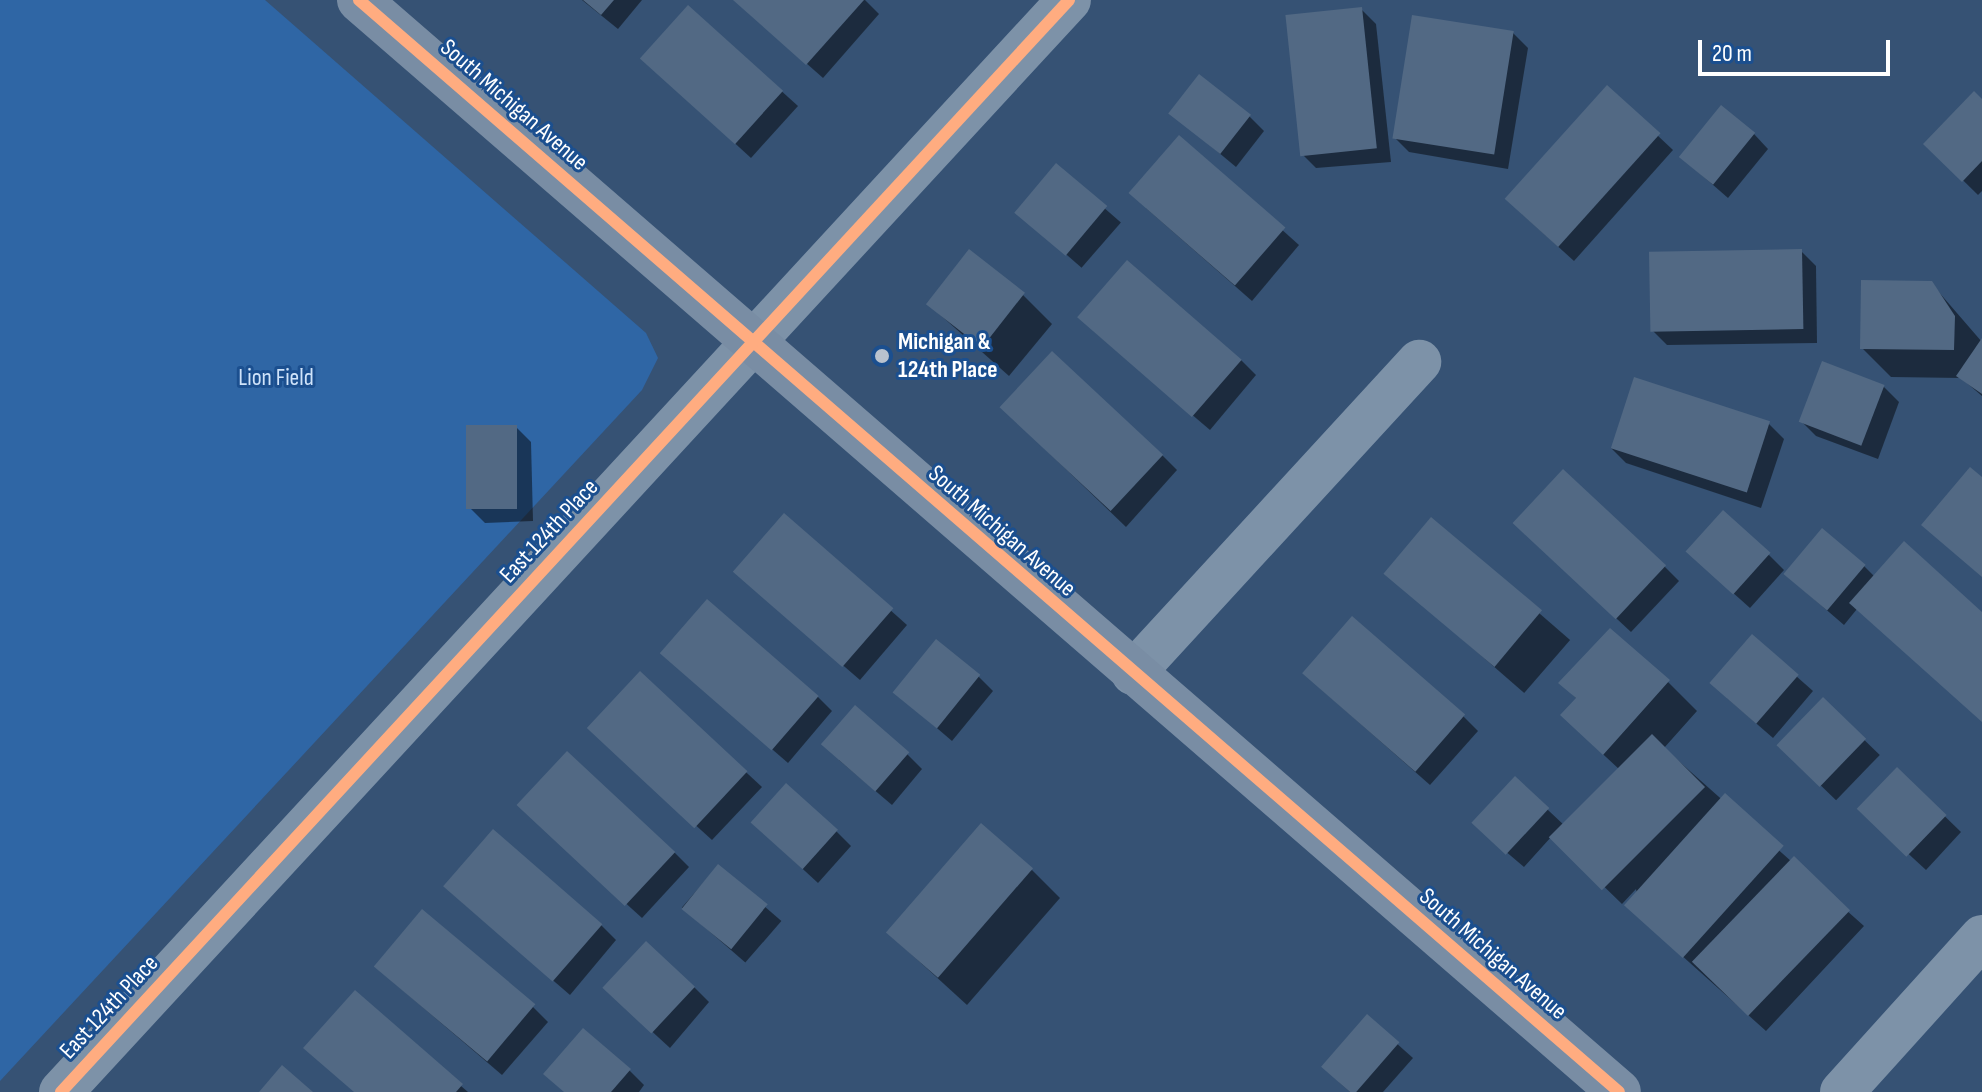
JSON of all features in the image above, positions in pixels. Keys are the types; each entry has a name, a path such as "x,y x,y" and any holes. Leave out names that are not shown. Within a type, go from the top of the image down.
{"main road":[{"name":"South Michigan Avenue","path":"359,0 1619,1092"}],"street":[{"name":"East 124th Place","path":"61,1092 1069,0"},
{"path":"1133,673 1419,362"},
{"path":"1842,1092 1982,937"}],"green space":[{"name":"Lion Field","path":"0,0 265,0 646,333 658,358 642,390 0,1081"}],"building":[{"path":"583,0 614,0 601,15"},
{"path":"733,0 864,0 806,65"},
{"path":"688,5 783,91 735,144 640,59"},
{"path":"1362,7 1377,148 1300,156 1285,15"},
{"path":"1412,15 1514,31 1494,155 1392,138"},
{"path":"1199,74 1251,115 1220,154 1168,113"},
{"path":"1607,85 1661,133 1558,247 1505,199"},
{"path":"1974,91 1982,99 1982,161 1962,182 1923,144"},
{"path":"1721,105 1755,133 1713,185 1679,157"},
{"path":"1179,135 1285,228 1235,286 1128,193"},
{"path":"1056,163 1107,206 1066,256 1014,213"},
{"path":"969,249 1025,293 982,348 926,304"},
{"path":"1802,249 1803,329 1650,332 1649,252"},
{"path":"1127,260 1242,360 1192,417 1077,317"},
{"path":"1861,280 1932,281 1955,316 1954,350 1860,349"},
{"path":"1982,338 1982,394 1956,376"},
{"path":"1052,351 1163,455 1111,511 999,407"},
{"path":"1822,361 1885,385 1861,446 1799,422"},
{"path":"1634,377 1770,421 1747,493 1611,448"},
{"path":"466,425 517,425 517,509 466,509"},
{"path":"1970,467 1982,477 1982,577 1921,525"},
{"path":"1563,469 1666,565 1616,619 1513,523"},
{"path":"1723,510 1771,553 1733,594 1686,552"},
{"path":"784,513 893,608 842,667 733,572"},
{"path":"1431,517 1542,610 1495,667 1383,574"},
{"path":"1822,528 1866,565 1827,611 1783,574"},
{"path":"1904,541 1982,612 1982,722 1849,603"},
{"path":"707,599 819,696 771,750 660,653"},
{"path":"1352,616 1465,714 1415,772 1302,673"},
{"path":"1610,628 1670,680 1603,755 1560,715 1576,698 1558,683"},
{"path":"1752,634 1799,675 1756,724 1709,683"},
{"path":"936,639 980,675 937,728 893,693"},
{"path":"640,671 748,771 694,828 587,728"},
{"path":"1823,697 1866,739 1820,787 1776,745"},
{"path":"855,705 909,752 875,791 821,744"},
{"path":"1652,734 1705,787 1602,890 1549,837"},
{"path":"567,751 675,852 625,906 517,805"},
{"path":"1897,767 1947,815 1906,857 1857,809"},
{"path":"1515,776 1549,808 1506,855 1471,823"},
{"path":"786,783 838,830 803,869 751,822"},
{"path":"1725,793 1784,846 1683,958 1624,905"},
{"path":"981,823 1033,868 938,978 886,932"},
{"path":"493,829 602,924 553,981 443,886"},
{"path":"1794,856 1850,910 1748,1016 1692,962"},
{"path":"718,864 768,904 731,949 681,909"},
{"path":"422,909 535,1004 487,1062 374,966"},
{"path":"646,941 695,987 651,1034 602,988"},
{"path":"355,990 463,1084 456,1092 354,1092 303,1048"},
{"path":"1367,1014 1399,1042 1356,1092 1350,1092 1321,1067"},
{"path":"583,1028 631,1069 611,1092 564,1092 543,1074"},
{"path":"282,1065 313,1092 259,1092"}],"cycle path":[{"path":"359,0 1619,1092"},
{"path":"61,1092 1069,0"}],"place":[{"name":"Michigan & 124th Place","path":"882,356"}]}
